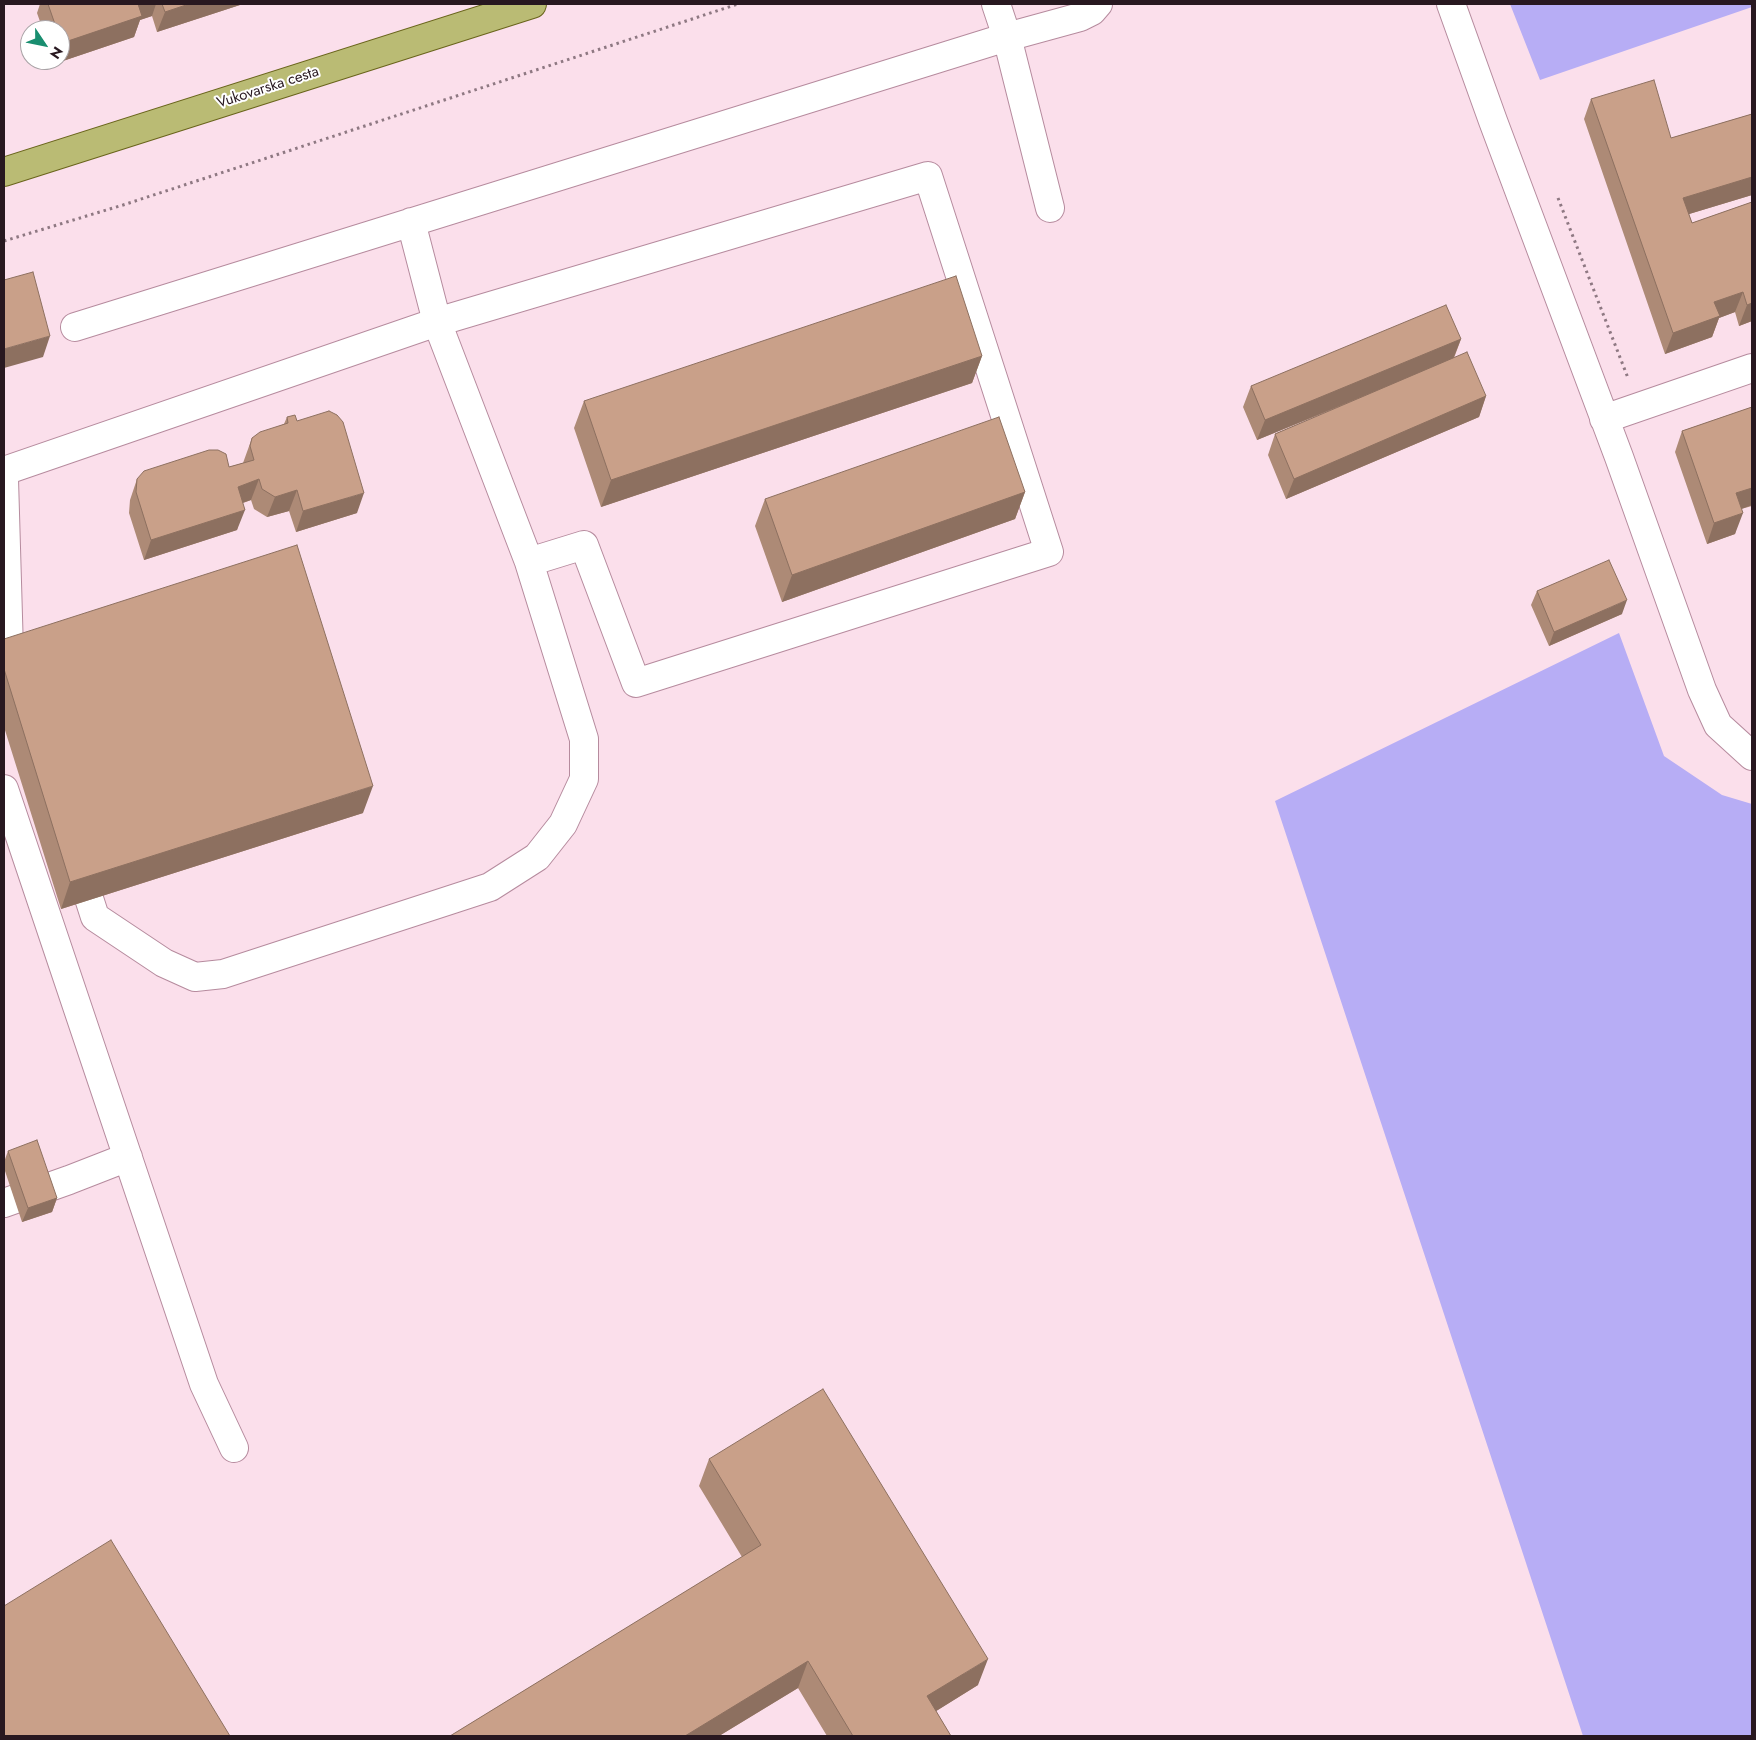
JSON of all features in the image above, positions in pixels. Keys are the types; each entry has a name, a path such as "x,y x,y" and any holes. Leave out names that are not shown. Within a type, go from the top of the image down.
{"main road":[{"name":"Vukovarska cesta","path":"4,172 532,4"}],"lane":[{"path":"996,4 1050,208"},
{"path":"1451,4 1702,690 1718,725 1752,756"},
{"path":"75,327 1006,37 1080,17 1095,7"},
{"path":"4,471 437,322 928,176 1049,552 636,683 584,545 529,562"},
{"path":"70,841 95,917 164,963 195,977 223,974 490,887 536,857 563,824 584,779 584,739 529,562 437,322 411,222"},
{"path":"1604,419 1752,368"},
{"path":"4,479 9,651 24,698"},
{"path":"4,789 204,1384 234,1448"},
{"path":"4,1203 128,1157"}],"path":[{"path":"4,241 123,205 738,4"}],"shaded area":[{"path":"1510,4 1752,4 1752,7 1540,80"},
{"path":"1619,633 1664,756 1722,795 1752,804 1752,1736 1583,1736 1275,801"}],"building":[{"path":"48,4 138,4 142,16 70,40 70,20 54,20"},
{"path":"162,4 189,4 165,12"},
{"path":"1654,80 1671,138 1752,114 1752,177 1683,198 1692,223 1752,202 1752,303 1747,305 1743,292 1714,302 1720,316 1673,333 1591,99"},
{"path":"33,272 50,336 4,349 4,280"},
{"path":"956,276 982,356 611,480 584,401"},
{"path":"1446,305 1461,339 1265,420 1251,386"},
{"path":"1467,352 1486,396 1294,479 1275,434"},
{"path":"1752,407 1752,488 1736,493 1743,513 1714,523 1682,431"},
{"path":"329,411 337,415 343,422 364,493 303,511 297,490 275,497 262,489 259,479 238,487 245,510 151,540 136,492 137,479 144,471 209,450 218,450 226,454 229,467 254,460 250,446 252,438 260,432 288,423 287,417 295,415 297,421"},
{"path":"999,417 1025,492 792,575 765,499"},
{"path":"297,545 373,786 70,882 4,669 4,639"},
{"path":"1609,560 1627,600 1554,632 1537,591"},
{"path":"37,1140 57,1198 28,1208 8,1151"},
{"path":"823,1389 988,1659 927,1696 951,1736 853,1736 808,1661 685,1736 450,1736 761,1545 709,1459"},
{"path":"111,1540 230,1736 4,1736 4,1606"}]}
